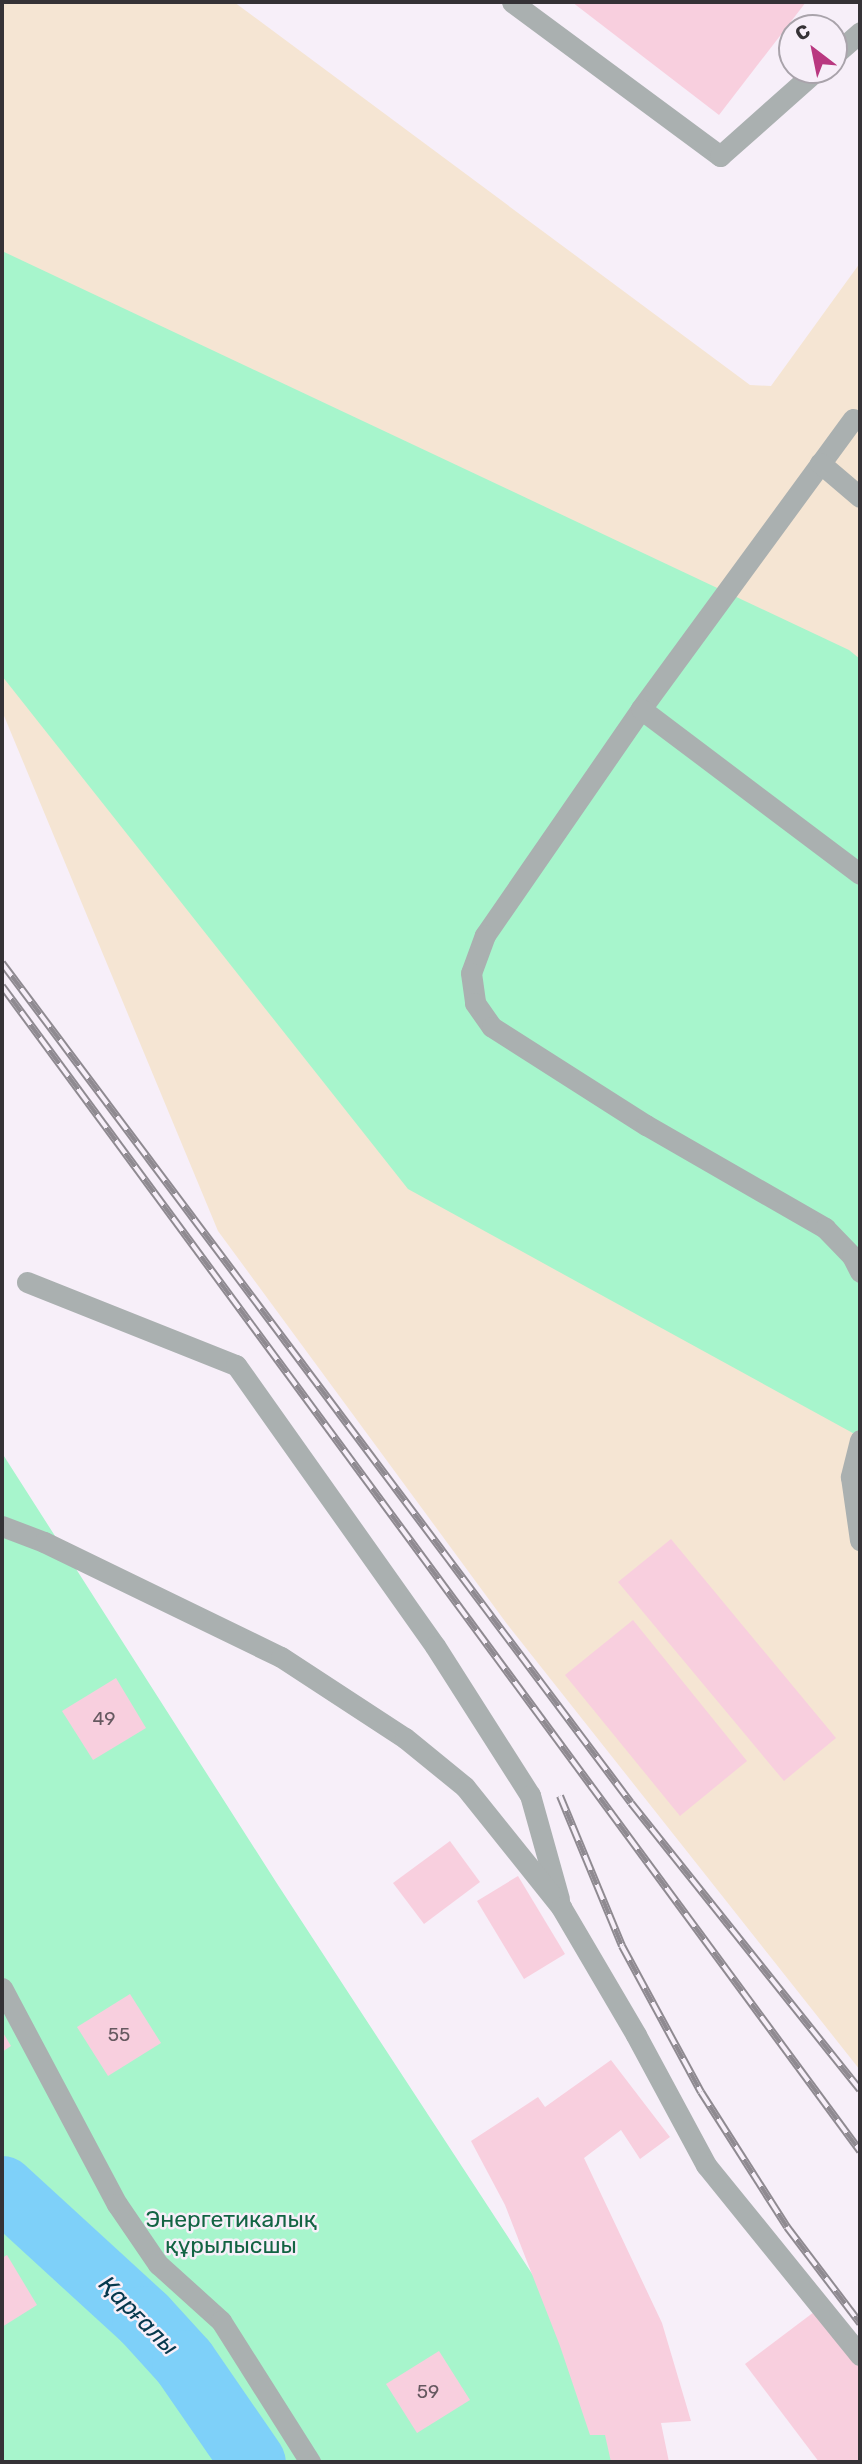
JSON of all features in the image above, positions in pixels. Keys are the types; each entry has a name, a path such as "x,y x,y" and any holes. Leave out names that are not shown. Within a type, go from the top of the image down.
{"street":[{"path":"512,2 720,156 801,84"},
{"path":"853,419 641,709 485,935 471,973 475,1003 492,1027 646,1125 825,1228 852,1256 860,1272"},
{"path":"820,463 860,497"},
{"path":"641,709 860,874"},
{"path":"27,1282 236,1365 435,1646 530,1794 561,1907"},
{"path":"860,1440 851,1477 860,1540"},
{"path":"2,1526 44,1542 281,1657 405,1738 465,1787 561,1907 636,2035 706,2165 860,2355"},
{"path":"2,1989 117,2204 158,2264 221,2321 310,2462"}],"shaded area":[{"path":"2,2 234,2 750,385 771,386 860,263 860,2070 507,1624 218,1231 2,711"}],"green space":[{"path":"2,251 849,650 860,659 860,1437 408,1189 2,676"},
{"name":"Энергетикалық құрылысшы","path":"2,1453 276,1882 655,2462 2,2462"}],"building":[{"path":"572,2 806,2 797,14 778,14 778,38 719,115"},
{"path":"671,1539 836,1738 784,1781 618,1582"},
{"path":"633,1620 747,1761 680,1816 565,1675"},
{"path":"116,1678 146,1728 93,1760 62,1711"},
{"path":"450,1841 480,1882 424,1924 393,1883"},
{"path":"518,1876 565,1954 524,1979 477,1901"},
{"path":"130,1994 161,2043 108,2076 77,2027"},
{"path":"2,2031 11,2046 2,2052"},
{"path":"611,2060 670,2137 640,2159 621,2130 584,2158 662,2323 691,2421 661,2423 669,2462 611,2462 605,2435 590,2435 560,2346 505,2205 471,2141 538,2097 545,2107"},
{"path":"7,2255 37,2305 2,2327 2,2258"},
{"path":"818,2309 860,2365 860,2462 819,2462 745,2364"},
{"path":"439,2351 470,2400 417,2433 386,2384"}],"waterway":[{"name":"Қарғалы","path":"2,2188 144,2318 184,2362 253,2462"}],"railway":[{"path":"2,963 631,1803 860,2090"},
{"path":"2,986 860,2151"},
{"path":"560,1796 622,1946 701,2092 787,2227 860,2323"}]}
